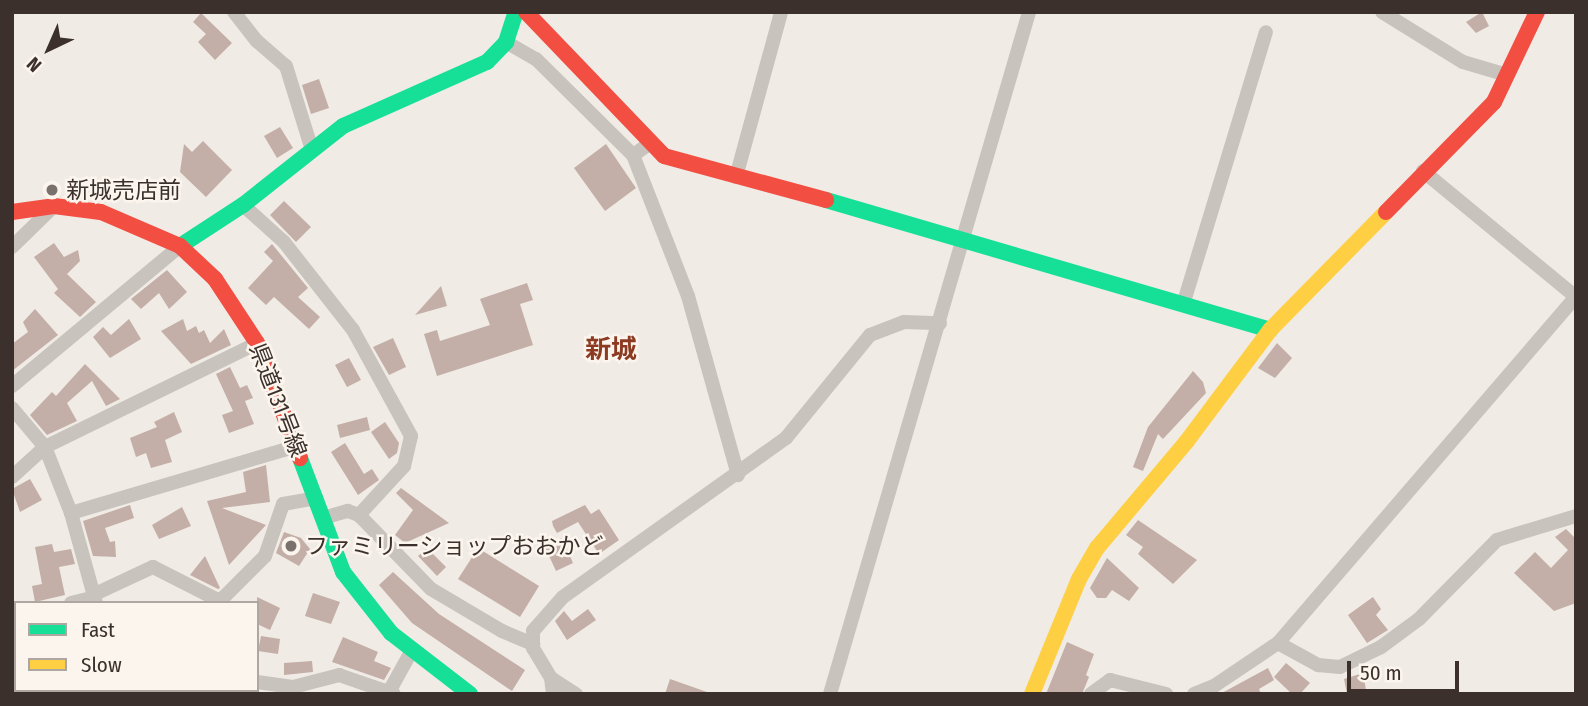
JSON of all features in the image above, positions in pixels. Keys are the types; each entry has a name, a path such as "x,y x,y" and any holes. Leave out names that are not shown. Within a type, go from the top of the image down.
{"street":[{"path":"234,12 257,41 286,66 312,149"},
{"path":"12,386 180,246 243,205 312,149 366,113 487,62 506,42 516,12"},
{"path":"526,12 649,144 664,156 966,238 1270,330"},
{"path":"736,177 781,12"},
{"path":"830,694 966,238 1029,12"},
{"path":"1382,12 1463,62 1507,75"},
{"path":"1032,694 1079,579 1097,548 1187,440 1270,330 1423,171 1494,102 1537,12"},
{"path":"1183,305 1266,32"},
{"path":"506,42 536,59 633,155 688,296 738,475"},
{"path":"633,155 649,144"},
{"path":"1194,694 1214,686 1278,643 1576,297 1423,171"},
{"path":"243,205 284,242 353,330 411,436 404,466 359,515"},
{"path":"12,247 54,206"},
{"name":"県道131号線","path":"12,212 54,206 101,212 180,246 215,279 257,343 343,572 359,598 411,652 470,694"},
{"path":"552,694 551,678 533,644 533,631 579,583 738,475 807,418 870,335 904,322 940,323"},
{"path":"12,477 46,447 257,343"},
{"path":"12,408 46,447 71,513 95,598 153,567 218,601"},
{"path":"71,513 297,446"},
{"path":"221,601 265,556 283,504 316,498"},
{"path":"323,518 348,511 359,515 432,589 502,631 533,644"},
{"path":"1278,643 1318,665 1340,667 1381,647 1419,618 1497,540 1576,516"},
{"path":"259,682 293,687 339,674 392,692 411,652"},
{"path":"551,678 576,694"},
{"path":"1091,694 1110,680 1166,694"}],"building":[{"path":"1482,12 1489,26 1476,33 1466,22"},
{"path":"201,13 232,43 215,60 198,42 206,34 193,22"},
{"path":"319,79 329,108 311,114 302,85"},
{"path":"280,127 293,148 277,158 264,136"},
{"path":"203,141 232,170 206,197 180,172 184,144 192,152"},
{"path":"606,144 636,188 605,211 574,168"},
{"path":"284,201 311,227 296,242 270,215"},
{"path":"54,243 64,257 78,250 80,261 67,274 96,302 80,317 54,293 58,289 34,257"},
{"path":"272,244 308,288 298,297 320,317 309,329 274,297 266,305 248,288 273,261 264,252"},
{"path":"167,270 187,292 169,309 159,293 141,309 131,299"},
{"path":"527,283 533,300 520,304 533,345 437,376 424,334 437,330 440,341 490,325 480,299"},
{"path":"441,286 447,306 415,315"},
{"path":"35,309 58,335 12,371 12,344 28,332 23,322"},
{"path":"129,319 141,339 110,358 93,337 103,327 111,335"},
{"path":"183,319 187,331 196,326 199,333 204,330 210,343 224,329 231,345 191,364 161,331"},
{"path":"393,338 406,367 389,375 373,347"},
{"path":"1277,343 1292,358 1275,378 1258,368"},
{"path":"349,358 361,380 347,387 335,365"},
{"path":"85,364 120,399 106,406 92,381 67,403 77,421 47,435 30,415 52,392 56,396"},
{"path":"230,367 240,388 247,385 253,398 245,401 254,424 229,433 222,415 233,411 216,374"},
{"path":"1193,371 1203,382 1206,393 1163,439 1158,434 1143,471 1133,467 1148,427"},
{"path":"174,412 182,432 165,440 172,462 151,468 146,453 136,457 130,438 157,427 154,422"},
{"path":"367,417 370,430 340,438 337,425"},
{"path":"385,422 399,443 397,453 389,459 371,432"},
{"path":"345,443 364,474 372,469 379,480 358,495 331,452"},
{"path":"266,465 270,502 222,508 266,525 229,565 207,501 246,492 243,472"},
{"path":"30,479 42,500 20,512 12,489"},
{"path":"401,488 449,523 405,543 395,535 413,510 396,493"},
{"path":"130,505 134,518 105,528 110,542 115,541 116,557 93,556 83,521"},
{"path":"585,505 591,514 599,509 619,540 599,554 578,522 557,533 553,526 552,521"},
{"path":"182,507 191,526 159,539 152,525"},
{"path":"1138,520 1197,560 1173,584 1138,554 1143,547 1126,535"},
{"path":"1566,529 1576,539 1576,603 1554,611 1514,573 1535,552 1551,568 1568,550 1555,537"},
{"name":"ファミリーショップおおかど","path":"284,532 301,538 310,549 299,566 276,553"},
{"path":"562,538 573,563 556,571 544,545"},
{"path":"52,544 54,552 71,549 75,564 59,567 65,595 35,601 32,586 42,584 35,547"},
{"path":"427,548 446,567 437,576 418,556"},
{"path":"478,548 539,586 520,617 458,579"},
{"path":"205,556 220,588 218,589 190,575"},
{"path":"1107,558 1139,588 1129,601 1112,590 1106,598 1097,598 1090,588"},
{"path":"393,572 439,614 525,670 512,691 412,623 379,585"},
{"path":"313,593 340,602 331,624 305,616"},
{"path":"257,597 280,608 270,630 259,625"},
{"path":"1373,597 1381,609 1376,615 1388,630 1367,643 1348,615"},
{"path":"588,609 596,620 567,640 555,621 564,611 572,621"},
{"path":"261,636 280,639 278,654 259,651"},
{"path":"343,637 378,652 374,661 391,668 384,680 332,662"},
{"path":"1067,642 1094,654 1086,675 1089,677 1082,694 1046,694"},
{"path":"312,661 313,672 284,675 284,663"},
{"path":"1286,663 1310,683 1300,694 1292,694 1274,677"},
{"path":"1268,668 1274,680 1259,689 1261,694 1220,694"},
{"path":"1363,673 1366,690 1347,694 1344,679"},
{"path":"670,679 707,692 665,694"}],"traffic: fast":[{"path":"180,246 243,205 343,126 487,62 506,42 516,12"},
{"path":"826,200 1270,330"},
{"path":"300,458 343,572 391,633 470,694"}],"traffic: slow":[{"path":"1032,694 1079,579 1097,548 1187,441 1270,330 1386,212"}],"traffic: jam":[{"path":"526,12 664,156 826,200"},
{"path":"1386,212 1494,102 1537,12"},
{"path":"12,212 54,206 101,212 180,246 215,279 257,343 300,458"}],"place":[{"name":"新城売店前","path":"52,190"},
{"name":"ファミリーショップおおかど","path":"291,546"}],"district":[{"name":"新城","path":"611,350"}]}
